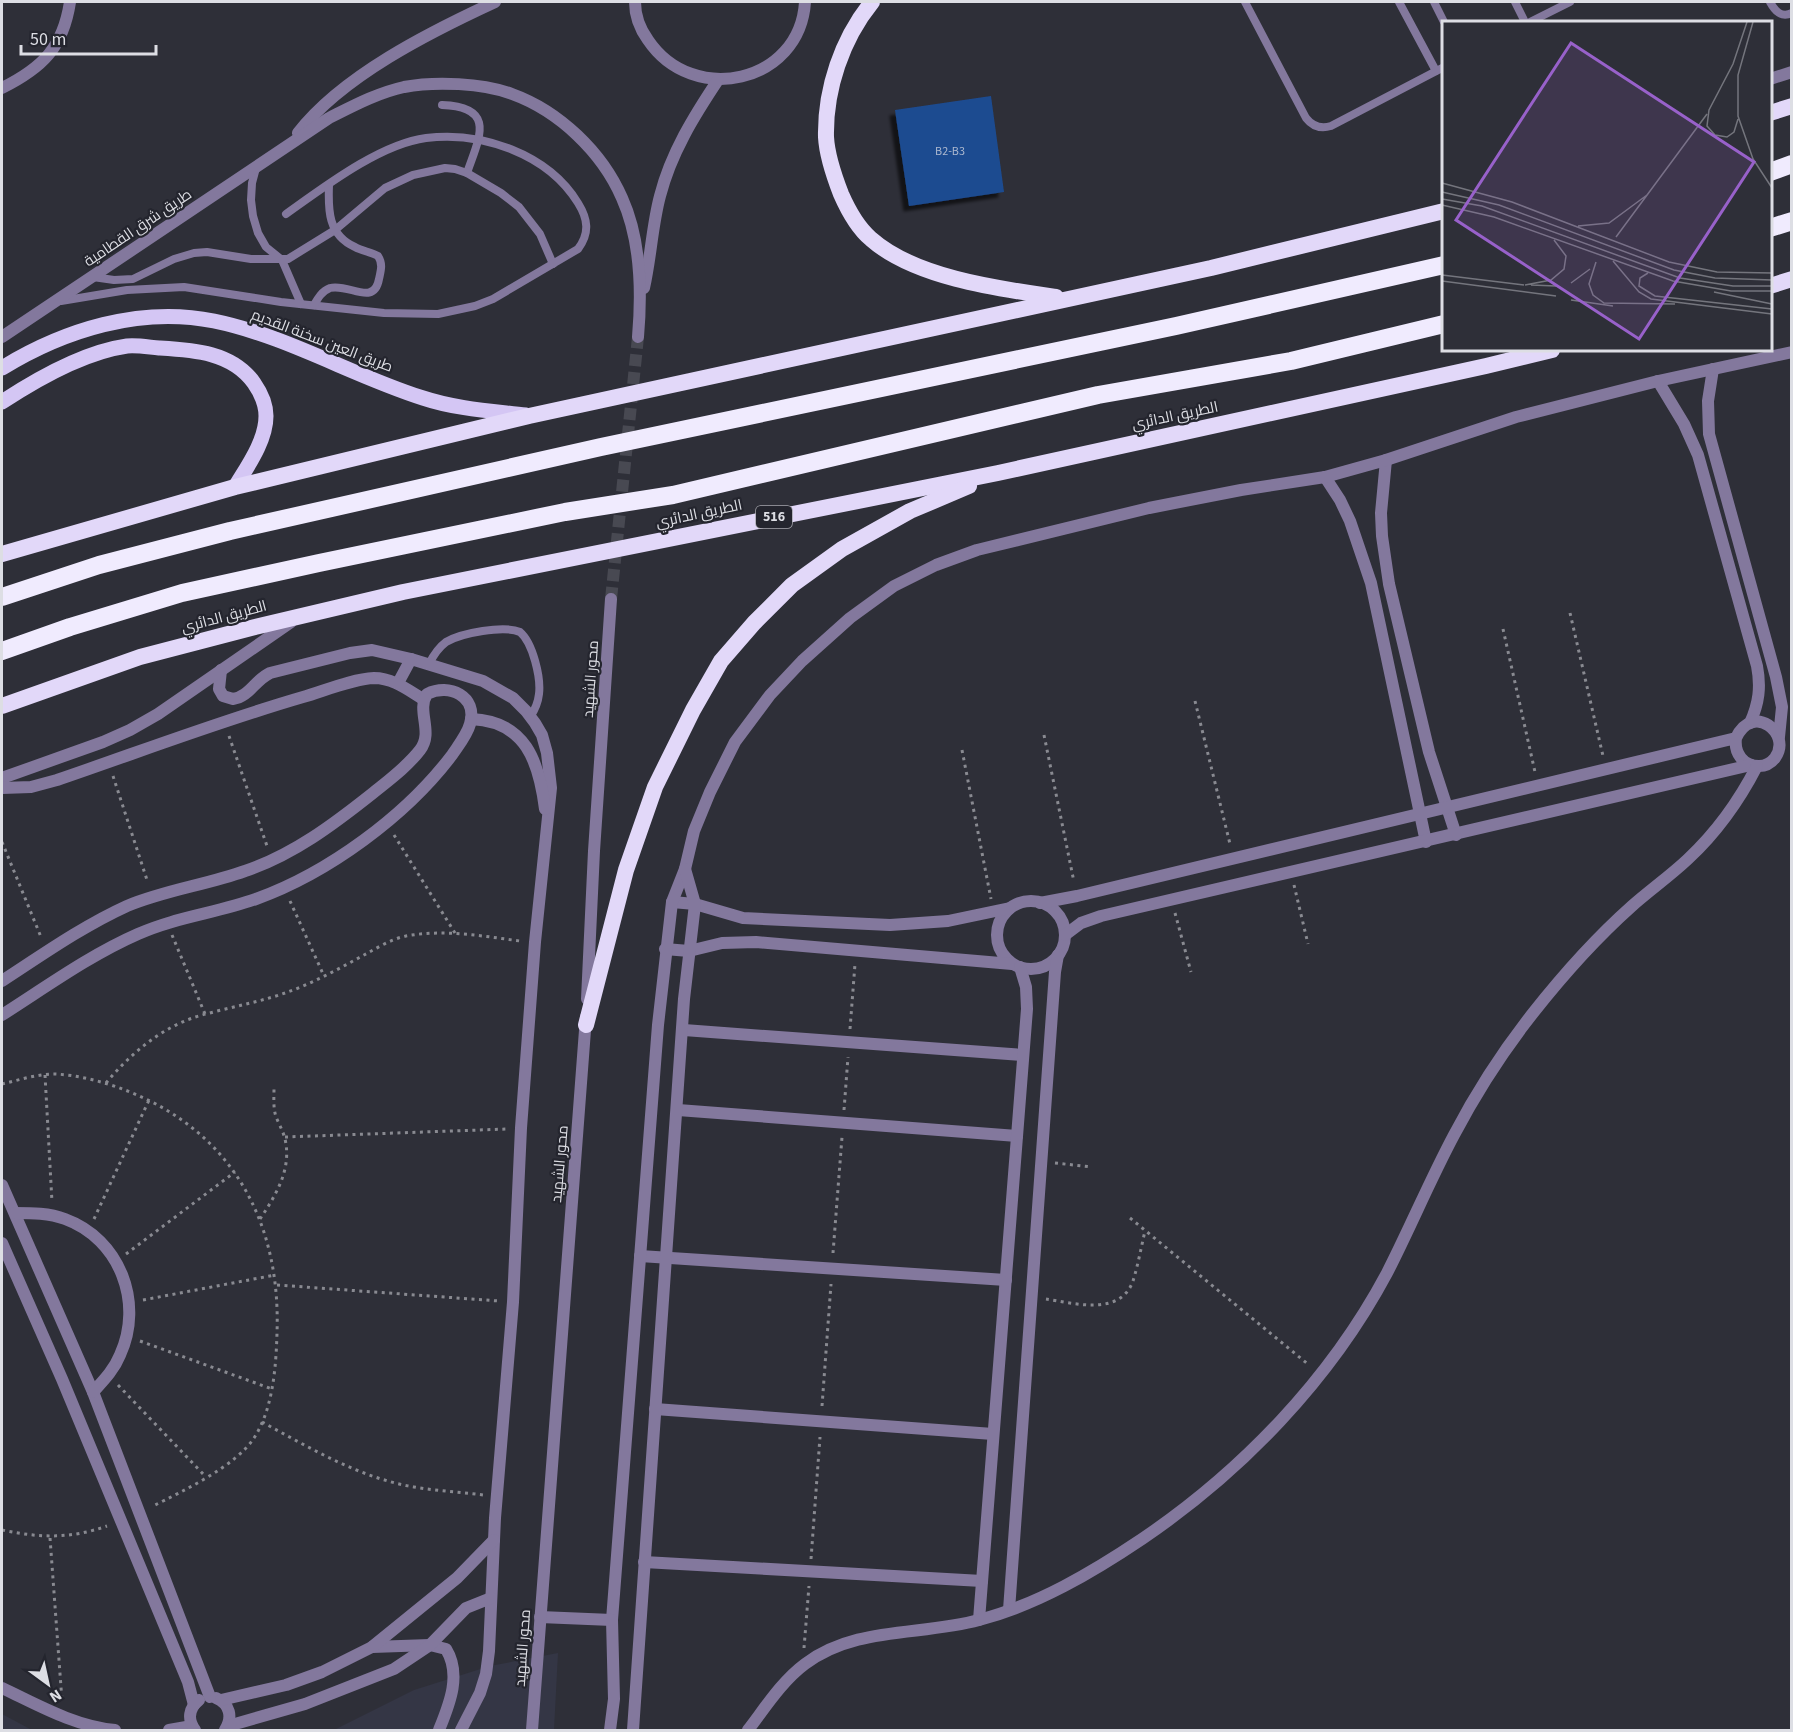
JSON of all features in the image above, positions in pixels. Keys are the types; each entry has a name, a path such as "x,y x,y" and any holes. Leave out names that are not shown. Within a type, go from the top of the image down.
{"highway":[{"path":"872,2 849,38 834,76 828,109 826,139 833,173 845,204 857,223 871,240 899,257 931,271 994,288 1066,298"},
{"path":"1772,112 1791,106"},
{"path":"1772,171 1791,164"},
{"path":"2,554 235,487 530,416 1211,268 1442,211"},
{"path":"1772,227 1791,221"},
{"path":"2,597 99,565 242,528 601,447 1176,326 1442,265"},
{"path":"1772,285 1791,279"},
{"name":"الطريق الدائري","path":"2,651 70,627 182,593 319,562 565,512 673,495 1098,395 1291,361 1442,324"},
{"name":"الطريق الدائري","path":"2,706 140,657 403,592 998,473 1548,351"},
{"path":"586,1026 626,870 655,787 693,710 721,661 754,623 792,585 842,549 910,511 998,473"}],"main road":[{"name":"طريق العين سخنة القديم","path":"2,368 57,340 126,319 159,316 214,321 273,339 426,399 477,410 530,416"},
{"path":"2,402 33,382 81,359 127,346 174,349 222,358 237,365 249,377 260,392 266,407 266,419 258,445 235,487"}],"street":[{"path":"2,88 31,72 53,50 67,21 70,2"},
{"name":"طريق شرق القطامية","path":"291,142 332,96 353,81 447,25 495,2"},
{"path":"635,2 642,31 655,51 673,66 695,77 718,80 742,77 764,68 783,53 797,33 805,11 805,2"},
{"path":"1772,78 1791,72"},
{"path":"641,298 658,206 666,179 680,142 718,80"},
{"name":"طريق شرق القطامية","path":"2,338 329,118 372,96 405,87 442,85 474,86 512,94 542,108 569,128 592,151 622,198 631,227 641,298 638,337"},
{"path":"610,1731 614,1699 612,1620 665,949 672,902 685,869 694,831 710,792 735,742 770,695 802,661 850,618 894,586 936,565 977,550 1149,508 1325,477 1386,460 1516,417 1658,381 1791,352"},
{"path":"1065,935 1072,928 1091,918 1764,765 1776,757 1779,751 1782,707 1776,677 1709,434 1708,401 1713,369"},
{"path":"1658,381 1684,424 1698,455 1757,666 1760,695 1750,723 1739,731 1735,744 1740,757 1754,766"},
{"path":"1386,460 1381,513 1389,584 1429,752 1456,835"},
{"path":"1325,477 1350,521 1371,583 1408,753 1418,813 1426,842"},
{"name":"محور الشهيد","path":"532,1731 586,1026 594,851 612,599"},
{"path":"2,778 103,742 129,730 158,714 299,616"},
{"path":"221,670 219,689 223,696 233,699 245,695 260,678 270,673 350,653 372,650 429,664 499,688 513,698 542,735 550,771 551,788 535,942 520,1128 513,1302 497,1497 486,1674 480,1693 461,1731"},
{"path":"398,683 411,659"},
{"path":"2,788 31,787 57,780 278,704 374,678 398,683 423,699"},
{"path":"2,981 96,922 153,896 237,873 272,860 305,842 344,816 392,778 419,751 426,738 422,705 427,694 447,689 454,691 465,700 471,712 471,719 466,734 443,767 427,785 386,822 337,858 284,887 246,902 167,923 110,948 2,1015"},
{"path":"471,719 497,723 519,737 528,747 538,772 547,822"},
{"path":"1750,723 1764,722 1771,726 1779,736"},
{"path":"1040,903 1736,738"},
{"path":"748,1731 789,1679 803,1665 828,1649 855,1639 950,1627 1009,1610 1088,1572 1140,1540 1190,1504 1236,1465 1279,1422 1320,1374 1355,1326 1386,1274 1454,1134 1491,1072 1533,1013 1580,958 1630,908 1686,862 1703,844 1733,807 1754,766"},
{"path":"633,1731 689,951 695,904 685,869"},
{"path":"665,949 689,951 739,941 856,950 1030,969 1041,968 1050,963 1063,946 1065,935 1063,924 1050,907 1029,901 994,912 948,921 890,925 742,918 695,904 672,902"},
{"path":"979,1620 1027,998 1016,966 1004,957 999,948 998,926 1002,916 1010,908"},
{"path":"1009,1610 1058,955"},
{"path":"684,1030 1023,1055"},
{"path":"678,1110 1017,1136"},
{"path":"2,1185 93,1392 216,1699 226,1704 230,1715 226,1728"},
{"path":"15,1213 65,1219 88,1232 108,1250 125,1281 130,1303 127,1337 120,1357 109,1375 93,1392"},
{"path":"2,1243 62,1379 188,1682 194,1705"},
{"path":"640,1256 1006,1280"},
{"path":"655,1409 993,1434"},
{"path":"120,1521 140,1513"},
{"path":"170,1731 193,1728 190,1711 204,1698 216,1699 286,1685 322,1672 372,1647 457,1578 494,1540"},
{"path":"644,1562 982,1581"},
{"path":"226,1728 305,1704 394,1669 430,1645 466,1608 491,1598"},
{"path":"540,1617 612,1620"},
{"path":"372,1647 430,1645 446,1649 451,1656 453,1670 451,1700 439,1731"},
{"path":"2,1688 63,1717 100,1729 115,1731"}],"lane":[{"path":"1245,2 1306,118 1314,126 1320,127 1331,126 1440,69 1399,2"},
{"path":"1434,2 1444,21"},
{"path":"1515,2 1527,21"},
{"path":"1530,21 1570,2"},
{"path":"1770,2 1780,14 1791,13"},
{"path":"442,105 465,108 476,115 481,126 467,173"},
{"path":"56,302 127,290 184,287 384,313 438,314 457,311 493,299 578,249 584,241 587,222 578,202 557,176 543,165 512,149 478,140 442,137 408,142 376,156 286,214"},
{"path":"256,166 251,200 258,233 266,247 282,260 301,304"},
{"path":"93,277 124,281 133,279 174,259 194,253 207,252 251,259 282,260 294,257 335,230 372,198 399,181 413,175 445,168 467,173 511,200 527,214 540,234 553,264"},
{"path":"314,305 321,294 330,288 370,293 377,288 382,265 375,254 348,244 335,230 329,214 329,185"},
{"path":"429,664 441,646 455,638 502,629 520,632 531,647 539,680 539,695 530,717"}],"path":[{"path":"1570,613 1606,769"},
{"path":"1503,629 1538,785"},
{"path":"1195,700 1233,858"},
{"path":"224,723 272,860"},
{"path":"1044,735 1077,896"},
{"path":"962,750 994,912"},
{"path":"109,762 153,896"},
{"path":"386,822 455,933"},
{"path":"2,842 48,952"},
{"path":"1291,872 1308,944"},
{"path":"284,887 324,976"},
{"path":"1172,899 1191,972"},
{"path":"167,923 205,1014"},
{"path":"106,1083 128,1059 160,1034 182,1022 270,998 324,976 402,937 427,933 455,933 535,942"},
{"path":"803,1665 856,950"},
{"path":"2,1084 58,1074 106,1083 149,1099 189,1125 207,1140 235,1172 249,1195 267,1239 277,1285 277,1351 272,1389 262,1422 253,1440 238,1456 222,1468 140,1513"},
{"path":"45,1075 52,1216"},
{"path":"260,1220 274,1197 284,1173 287,1155 285,1137 276,1115 274,1088"},
{"path":"88,1232 149,1099"},
{"path":"285,1137 520,1128"},
{"path":"1042,1162 1092,1167"},
{"path":"116,1261 235,1172"},
{"path":"1130,1218 1320,1374"},
{"path":"1032,1297 1097,1306 1111,1303 1124,1295 1132,1283 1145,1230"},
{"path":"130,1303 275,1275"},
{"path":"277,1285 513,1302"},
{"path":"127,1337 272,1389"},
{"path":"109,1375 206,1476"},
{"path":"262,1422 324,1455 369,1475 413,1487 497,1497"},
{"path":"2,1530 50,1538 74,1535 120,1521"},
{"path":"50,1538 63,1717"}],"shaded area":[{"path":"558,1653 554,1730 334,1730 414,1690 490,1666"},
{"path":"2,1714 32,1730 2,1730"}],"building":[{"path":"991,96 1004,192 909,206 895,110"}],"tunnel":[{"path":"611,599 638,337"}]}
